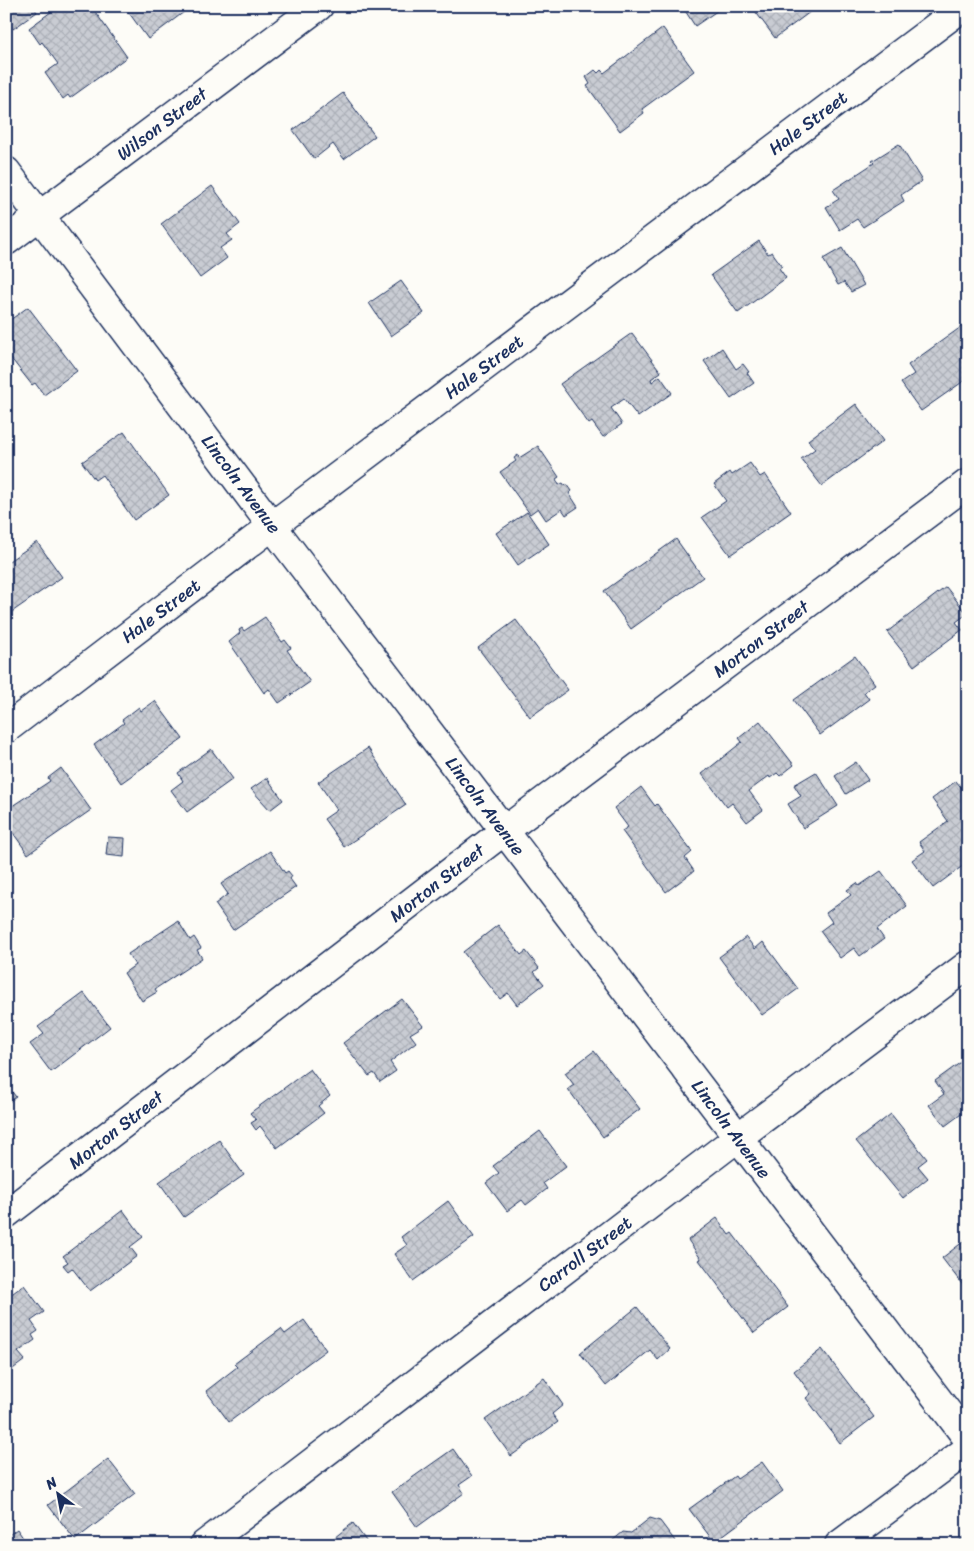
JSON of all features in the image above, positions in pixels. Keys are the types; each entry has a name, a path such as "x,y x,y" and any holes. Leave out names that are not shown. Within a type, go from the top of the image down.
{"street":[{"name":"Wilson Street","path":"6,241 319,6"},
{"name":"Hale Street","path":"6,729 272,526 964,6"},
{"name":"Lincoln Avenue","path":"6,171 272,526 968,1439"},
{"name":"Morton Street","path":"6,1214 504,831 968,484"},
{"name":"Carroll Street","path":"204,1545 737,1138 968,965"},
{"path":"839,1545 968,1449"}],"building":[{"path":"9,6 33,6 37,12 13,29 6,20 6,8"},
{"path":"59,6 91,6 127,57 70,98 68,95 63,99 45,73 58,64 29,28"},
{"path":"124,6 192,6 148,39"},
{"path":"682,6 724,6 695,26"},
{"path":"741,6 818,6 775,38 752,7 745,12"},
{"path":"663,28 694,71 642,109 644,113 620,131 587,86 590,84 586,77 595,70 598,73 601,70 604,73"},
{"path":"343,93 375,136 344,159 333,144 314,159 293,130"},
{"path":"899,144 922,181 901,195 904,201 863,227 857,219 840,230 826,207 839,199 833,190"},
{"path":"212,186 240,224 227,234 232,240 220,248 227,258 200,278 161,224"},
{"path":"759,241 768,254 772,252 782,266 779,268 786,278 738,313 711,275"},
{"path":"842,248 864,285 851,292 844,282 838,285 823,259"},
{"path":"401,281 424,313 391,336 369,303"},
{"path":"28,307 77,371 44,395 35,383 32,385 6,352 6,323"},
{"path":"968,322 968,378 921,411 901,383 914,374 908,365"},
{"path":"632,333 661,372 651,379 652,382 660,376 672,393 638,417 624,399 611,408 622,424 603,437 592,422 589,424 560,384"},
{"path":"722,348 736,369 743,364 754,383 731,399 704,361"},
{"path":"856,404 883,441 822,486 801,459 815,449 808,440"},
{"path":"124,432 169,495 134,520 102,475 95,480 82,462"},
{"path":"538,446 559,477 556,479 559,485 563,483 565,486 567,484 572,491 569,493 578,507 566,515 562,509 546,520 538,508 530,514 500,472 516,461 514,458 518,455 519,458"},
{"path":"750,463 760,477 765,474 791,512 730,555 702,517 726,501 714,484 730,472 732,475"},
{"path":"527,512 549,544 518,565 496,533"},
{"path":"676,539 703,577 631,629 604,591"},
{"path":"37,542 62,577 6,616 6,563"},
{"path":"946,587 967,614 956,622 962,630 914,666 887,632"},
{"path":"265,617 282,642 285,640 291,648 287,650 310,682 279,703 269,689 264,693 229,642 240,633 239,630 242,628 244,631"},
{"path":"516,620 568,690 530,717 478,648"},
{"path":"855,656 875,684 864,692 869,699 820,735 794,700"},
{"path":"155,701 183,739 121,783 94,745 124,723 122,720 139,707 141,711"},
{"path":"760,721 794,765 780,776 777,773 770,778 769,776 749,791 763,810 747,822 732,803 727,807 702,774 742,742 739,738"},
{"path":"368,748 406,805 344,847 324,819 337,810 318,782"},
{"path":"211,749 233,779 187,812 171,790 183,781 178,773"},
{"path":"856,762 868,780 846,794 835,776"},
{"path":"61,768 91,810 28,854 6,823 6,810 50,781 48,778"},
{"path":"816,772 838,806 803,828 788,804 801,796 794,785"},
{"path":"267,778 283,800 270,810 251,789"},
{"path":"956,781 968,796 968,862 933,888 912,860 925,851 919,842 948,821 932,799"},
{"path":"641,787 655,806 657,804 692,852 685,858 694,871 666,892 622,831 628,827 614,808"},
{"path":"108,837 125,838 124,857 106,855"},
{"path":"270,851 285,873 288,871 292,876 290,879 296,887 233,930 215,904 228,894 221,884"},
{"path":"881,871 907,906 877,929 884,939 860,956 854,948 840,958 820,931 832,922 826,913 851,895 847,890 857,883 859,886"},
{"path":"178,921 190,940 194,937 201,948 197,950 202,958 155,989 157,992 142,1001 124,973 135,965 128,954"},
{"path":"498,925 521,955 526,951 539,968 534,972 544,984 517,1005 508,993 500,999 463,952"},
{"path":"746,937 755,949 763,942 798,989 762,1015 719,957"},
{"path":"84,993 110,1027 51,1072 30,1044 44,1034 38,1027"},
{"path":"402,999 423,1026 410,1034 416,1042 390,1062 396,1071 380,1082 374,1073 369,1076 343,1043"},
{"path":"594,1051 640,1109 603,1137 568,1089 574,1085 565,1073"},
{"path":"968,1057 968,1109 945,1126 929,1105 944,1094 935,1081"},
{"path":"310,1069 330,1096 318,1106 324,1113 277,1148 260,1126 256,1130 251,1123 256,1120 250,1113"},
{"path":"6,1084 16,1097 6,1104"},
{"path":"891,1114 927,1159 918,1166 928,1178 903,1198 856,1141"},
{"path":"540,1131 566,1166 543,1183 547,1189 526,1205 522,1200 507,1211 486,1183 499,1173 493,1166"},
{"path":"219,1140 244,1175 184,1217 159,1182"},
{"path":"448,1201 474,1237 413,1281 394,1254 407,1245 401,1237"},
{"path":"123,1210 143,1237 130,1247 137,1256 90,1291 72,1268 68,1271 63,1265 68,1262 63,1256"},
{"path":"717,1218 729,1235 732,1233 788,1307 754,1333 699,1260 701,1259 688,1240"},
{"path":"968,1238 968,1292 942,1258"},
{"path":"24,1285 44,1312 31,1321 38,1331 32,1335 35,1340 18,1352 25,1360 6,1374 6,1298"},
{"path":"637,1307 670,1349 658,1360 650,1350 606,1386 580,1353"},
{"path":"304,1320 326,1350 229,1422 206,1391 237,1367 234,1364 281,1329 285,1334"},
{"path":"822,1349 874,1417 840,1443 806,1398 811,1394 794,1371"},
{"path":"544,1378 563,1405 552,1414 558,1422 511,1456 485,1420"},
{"path":"453,1449 472,1476 459,1485 464,1493 417,1527 392,1492"},
{"path":"108,1459 135,1494 75,1540 48,1505"},
{"path":"762,1462 783,1491 714,1542 689,1509 735,1476 737,1479"},
{"path":"650,1518 660,1521 678,1545 607,1545 623,1532 631,1533"},
{"path":"353,1523 369,1545 325,1545"},
{"path":"17,1529 28,1545 6,1545 6,1537"},
{"path":"964,1537 968,1545 954,1545"}]}
